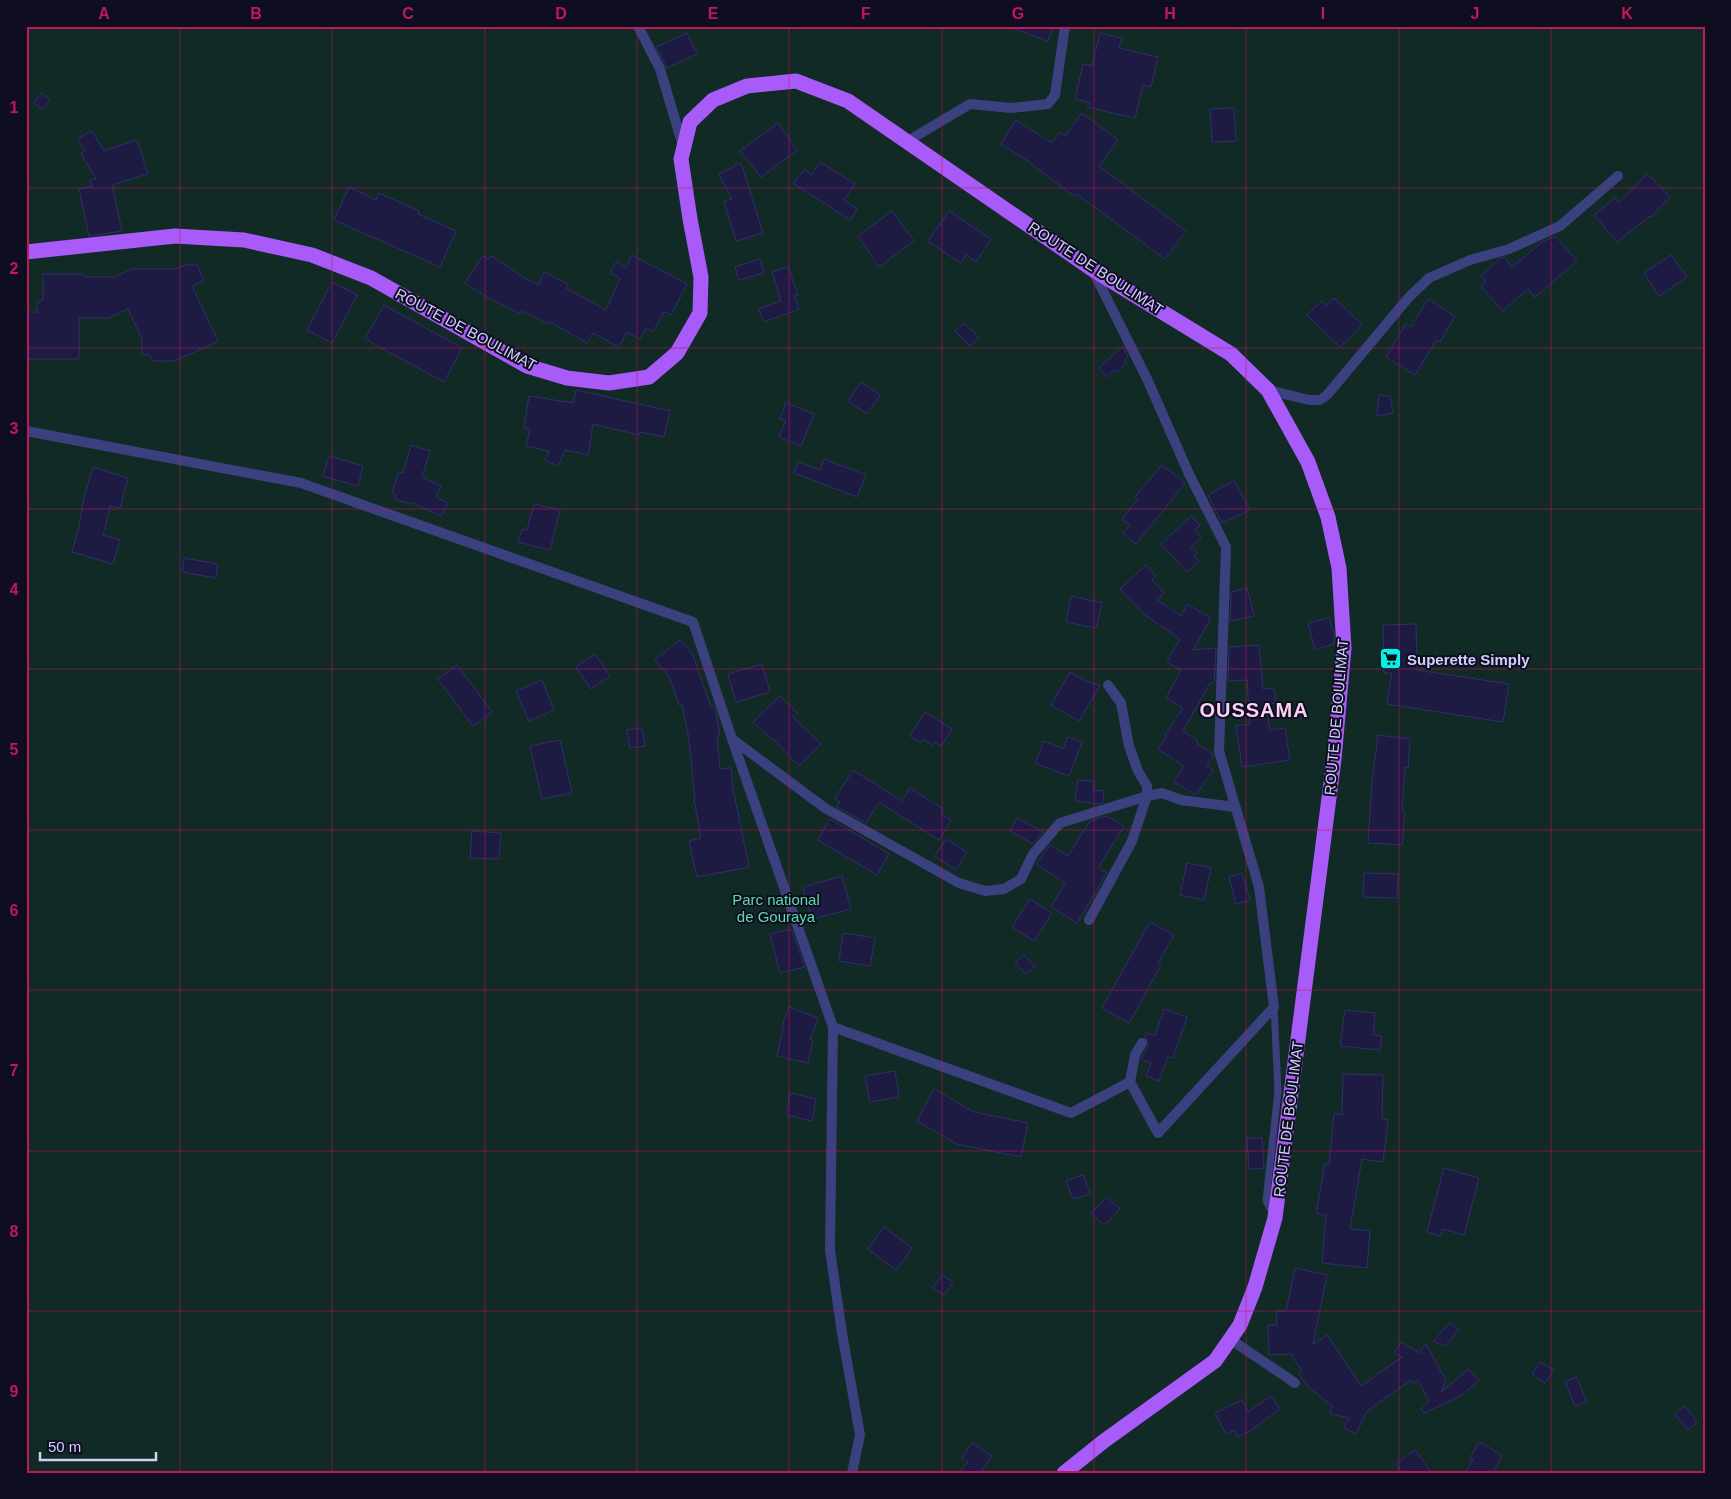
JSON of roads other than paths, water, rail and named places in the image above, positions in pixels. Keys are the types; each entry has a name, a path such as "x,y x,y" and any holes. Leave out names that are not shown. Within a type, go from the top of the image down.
{"main road":[{"name":"ROUTE DE BOULIMAT","path":"26,252 175,236 244,240 312,255 371,278 528,366 567,378 609,383 649,377 677,353 700,313 701,277 690,219 682,159 690,122 713,100 747,86 796,81 848,101 1092,268 1231,354 1268,390 1308,462 1328,517 1339,568 1344,648 1334,759 1275,1218 1255,1287 1240,1325 1215,1361 1104,1441 1064,1473"}],"street":[{"path":"638,26 660,69 684,148"},
{"path":"906,142 970,104 1011,108 1048,104 1055,95 1066,26"},
{"path":"1268,390 1309,400 1320,400 1327,395 1409,297 1430,278 1470,260 1509,249 1560,226 1618,176"},
{"path":"1092,268 1148,381 1189,474 1226,547 1219,750 1259,887 1274,1007 1158,1134 1130,1082 1136,1054 1142,1043"},
{"path":"26,431 301,483 693,622 833,1026 830,1250 860,1435 852,1473"},
{"path":"1088,920 1132,841 1147,796 1147,786 1138,771 1129,746 1120,703 1108,684"},
{"path":"732,739 825,808 959,883 985,892 1004,889 1021,879 1033,854 1060,823 1162,793 1181,800 1236,807"},
{"path":"833,1026 1071,1112 1130,1082"},
{"path":"1230,1339 1295,1383"}],"lane":[{"path":"1274,1007 1278,1091 1266,1201 1275,1218"}],"place":[{"name":"Superette Simply","path":"1391,659"}],"district":[{"name":"OUSSAMA","path":"1254,710"}],"park label":[{"name":"Parc national de Gouraya","path":"776,908"}]}
